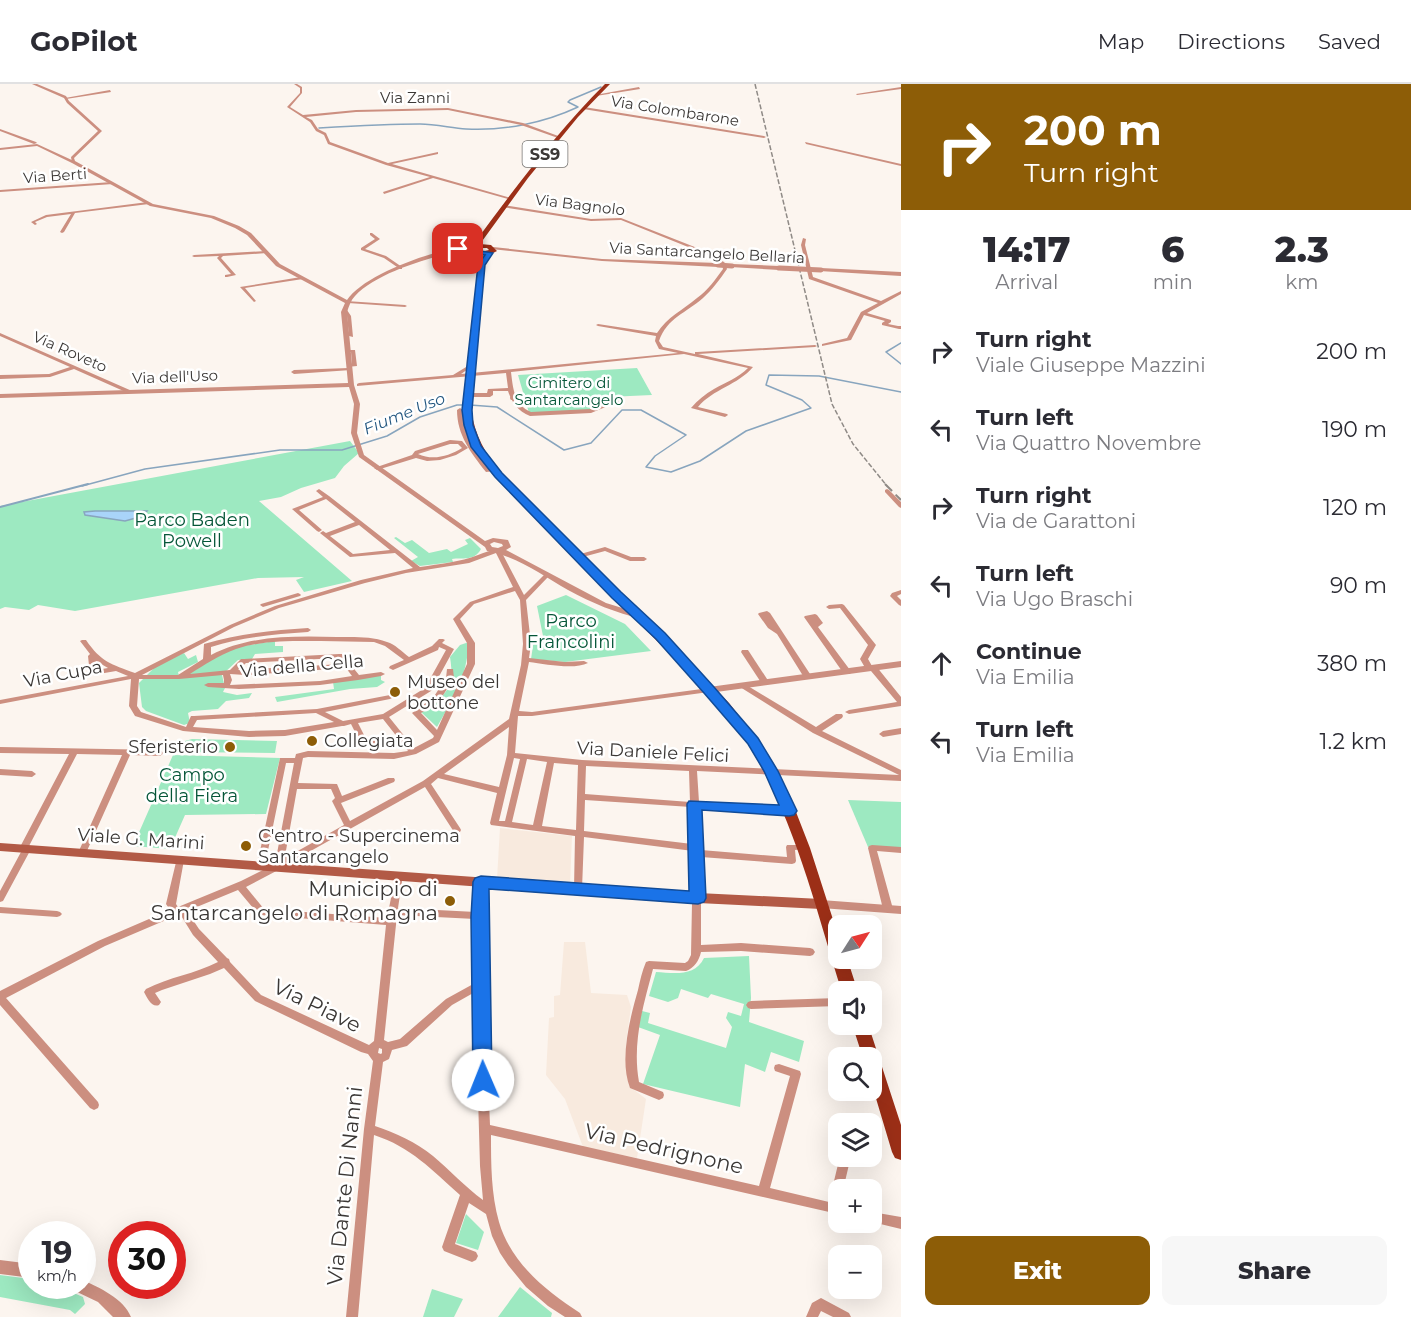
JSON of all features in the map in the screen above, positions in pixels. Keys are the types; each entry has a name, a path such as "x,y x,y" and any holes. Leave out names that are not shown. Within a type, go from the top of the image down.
{"main road":[{"name":"SS9","path":"474,250 509,198 584,108 608,84"},
{"path":"489,225 487,241 492,250"},
{"path":"492,250 474,250 481,265 471,374 464,413 471,435 494,470 674,652"},
{"path":"481,265 492,250"},
{"path":"636,616 674,652 753,741 771,771 789,811 828,925"},
{"name":"Viale G. Marini","path":"0,847 261,865 280,863 399,876 698,898 821,904"},
{"path":"882,1093 901,1152"}],"street":[{"path":"34,84 66,98 110,91"},
{"path":"295,84 301,88 302,93 288,107 315,125 317,130 325,134 331,144 387,164 509,198"},
{"path":"596,95 639,88"},
{"path":"857,94 901,88"},
{"path":"66,98 100,131 72,158 73,162"},
{"name":"Via Colombarone","path":"584,108 764,137"},
{"name":"Via Zanni","path":"303,116 356,111 442,109 521,124 560,137"},
{"path":"0,130 73,162 148,203 226,222 249,234 278,265 348,302 405,306"},
{"path":"806,143 901,165"},
{"path":"0,149 30,145 42,147"},
{"path":"387,164 437,153"},
{"path":"384,193 434,176"},
{"name":"Via Berti","path":"0,191 112,183"},
{"path":"35,224 33,222 46,216 148,203"},
{"name":"Via Bagnolo","path":"503,206 591,220 624,220 716,257 724,264 725,270 705,295 682,310 658,335"},
{"path":"62,232 74,212"},
{"path":"371,234 378,239 362,249 385,257 400,268"},
{"path":"804,239 803,244 811,278 882,303"},
{"path":"474,250 444,254 400,268 364,287 348,302 345,311 350,351 349,368 355,385 357,404 354,433 360,455 493,548 520,560 597,603 636,616"},
{"name":"Via Santarcangelo Bellaria","path":"492,250 602,260 901,274"},
{"path":"194,256 266,252"},
{"path":"221,256 219,258 234,276 227,276"},
{"path":"254,301 242,287 301,278"},
{"path":"824,345 849,339 863,313 901,292"},
{"path":"863,313 889,321 884,324 886,325 901,327"},
{"path":"598,325 658,335 659,347 752,368 704,395 694,409 725,415"},
{"name":"Via Roveto","path":"0,334 130,392"},
{"path":"355,385 686,354 815,346"},
{"path":"562,366 565,372"},
{"path":"0,377 53,375 74,368"},
{"path":"294,372 349,368"},
{"path":"508,372 512,398 526,413 535,415 591,411 617,401"},
{"path":"457,376 487,373"},
{"name":"Via dell'Uso","path":"0,396 355,385"},
{"path":"468,396 490,395 490,390 510,389"},
{"path":"512,398 525,398"},
{"path":"377,468 450,442 460,442 465,447 463,450 431,460 416,456"},
{"path":"319,491 419,569"},
{"path":"887,491 901,506"},
{"path":"327,497 295,509 352,556 396,551"},
{"path":"323,532 359,523"},
{"path":"138,675 182,650 262,612 332,590 406,571 463,562 493,548"},
{"path":"493,548 522,598 527,644 526,660 514,716 511,755 494,823 792,861 790,847 802,847"},
{"path":"579,556 605,549 630,559 644,559"},
{"path":"405,558 409,568 406,571"},
{"path":"522,598 546,576"},
{"path":"261,865 283,760 308,754 380,756 413,753 436,740 471,664 471,643 456,619 472,603 516,588"},
{"path":"263,604 324,589 332,590"},
{"path":"901,592 893,595 901,604"},
{"path":"502,593 522,598"},
{"path":"597,603 610,601 616,595"},
{"path":"829,608 842,606 872,645 864,659 901,703"},
{"path":"814,627 847,672"},
{"path":"207,661 207,646 220,641 308,630"},
{"path":"777,632 808,677"},
{"path":"179,677 231,648 246,643 275,640 374,640 388,644 408,660"},
{"path":"84,641 92,656 93,673 115,670"},
{"path":"138,675 133,706 138,714 188,730 228,734 285,733 385,716 422,694 434,681 450,649 440,642 393,668"},
{"path":"745,652 765,682"},
{"path":"92,656 115,670 138,675 179,677 347,666"},
{"path":"228,672 239,664 251,660 339,656 358,678"},
{"path":"438,735 416,713 435,700 450,678 446,658"},
{"path":"251,660 251,673"},
{"path":"526,660 565,664 584,663"},
{"path":"94,1105 0,997 103,942 239,885 349,827 437,776 514,716 901,664"},
{"path":"291,670 292,685"},
{"path":"227,686 228,672"},
{"name":"Via della Cella","path":"208,685 292,685 381,674"},
{"name":"Via Cupa","path":"0,702 138,675"},
{"path":"743,685 816,731 901,773"},
{"path":"188,730 194,718 317,711 390,697"},
{"path":"849,712 901,703"},
{"path":"317,711 344,724"},
{"path":"385,716 413,753"},
{"path":"816,731 839,716"},
{"path":"354,722 366,744 402,740"},
{"path":"883,734 901,732"},
{"path":"0,750 160,753"},
{"path":"0,899 74,752"},
{"path":"82,853 127,753"},
{"name":"Via Daniele Felici","path":"511,755 582,763 901,778"},
{"path":"509,821 525,757"},
{"path":"280,863 299,758"},
{"path":"537,828 551,760"},
{"path":"578,889 582,763"},
{"path":"659,1095 634,1084 631,1073 632,1041 649,965 686,967 694,960 698,898 693,769"},
{"path":"0,772 32,774"},
{"path":"437,776 502,790"},
{"path":"349,827 336,801 391,780"},
{"path":"426,783 458,830"},
{"path":"293,786 334,786 340,800"},
{"path":"580,798 789,811"},
{"path":"272,815 287,816"},
{"path":"888,909 872,848 901,850"},
{"path":"178,910 171,904 180,860"},
{"name":"Via Dante Di Nanni","path":"352,1317 391,922 399,876"},
{"path":"481,882 480,985 485,1129 491,1211 498,1236 514,1265 548,1298 571,1316"},
{"path":"239,885 261,912 391,922"},
{"path":"821,904 901,910"},
{"path":"0,910 57,914"},
{"name":"Via Piave","path":"178,910 258,998 307,1024 365,1049 379,1050"},
{"path":"393,911 479,916"},
{"path":"696,949 741,947 810,952"},
{"path":"156,1002 149,992 174,979 208,972 226,962"},
{"path":"379,1050 403,1043 448,1002 480,985"},
{"path":"751,1005 828,1002"},
{"path":"763,1192 796,1074 779,1068"},
{"path":"369,1129 393,1137 420,1152 466,1195 491,1211"},
{"name":"Via Pedrignone","path":"485,1129 828,1207"},
{"path":"466,1195 448,1246 472,1256"},
{"path":"882,1219 901,1223"},
{"path":"0,1268 18,1270"},
{"path":"96,1294 103,1297 124,1317"},
{"path":"812,1317 816,1306 821,1304 845,1317"}],"shaded area":[{"path":"500,828 572,836 570,885 497,879"},
{"path":"564,942 585,942 591,993 627,995 631,1007 626,1043 629,1086 646,1099 637,1158 583,1147 565,1099 546,1075 549,1018 554,1017 554,996 560,995"}],"green space":[{"name":"Cimitero di Santarcangelo","path":"637,368 652,395 608,397 607,405 592,411 529,413 518,375"},
{"name":"Parco Baden Powell","path":"350,441 359,453 344,466 335,478 301,488 281,497 259,501 352,581 304,592 296,580 304,577 258,578 75,611 38,605 29,610 5,607 0,609 0,506"},
{"path":"394,538 405,543 412,540 429,553 447,549 451,552 468,544 465,540 470,538 481,549 475,556 468,558 420,566 411,561 418,557"},
{"name":"Parco Francolini","path":"566,595 625,624 651,651 565,662 531,659 534,639 541,639 543,636 537,606"},
{"path":"275,641 275,646 283,646 283,652 255,654 252,659 238,660 222,675 225,688 223,692 237,695 252,693 249,698 226,701 218,709 192,711 188,713 190,723 184,725 146,711 142,707 139,683 158,664 184,653 188,659 196,655 198,662 178,672 179,676 231,648"},
{"path":"469,642 462,677 437,727 421,712 447,690 451,677 450,657 460,645"},
{"path":"381,674 381,680 385,682 377,687 350,689 277,702 275,697 334,689 333,682"},
{"name":"Sferisterio","path":"192,739 277,741 275,753 181,752 185,741"},
{"name":"Campo della Fiera","path":"173,755 280,758 266,814 185,815 170,849 133,846"},
{"path":"848,800 901,802 901,849 868,847"},
{"path":"749,956 751,998 749,1022 804,1041 799,1062 771,1052 765,1072 745,1064 740,1107 643,1084 660,1035 638,1027 642,1011 650,1013 648,1023 726,1048 732,1027 726,1018 728,1012 741,1016 744,1004 711,994 708,998 681,989 678,998 668,1002 649,996 656,972 690,971 704,958"},
{"path":"466,1214 484,1232 478,1250 456,1243"},
{"path":"0,1275 18,1277 18,1299 84,1299 85,1304 75,1314 70,1310 0,1297"},
{"path":"520,1287 552,1313 551,1317 498,1317"},
{"path":"432,1289 463,1299 454,1317 423,1317"}],"water":[{"path":"147,511 143,516 125,521 85,515 84,512"}],"waterway":[{"path":"319,128 420,124 480,129 524,125 578,107 568,102 601,87"},
{"name":"Fiume Uso","path":"901,343 886,352 901,364"},
{"name":"Fiume Uso","path":"470,405 497,407 564,450 591,443 622,410 641,410 686,435 655,456 646,467 671,472 700,461 746,431 811,408 802,400 766,385 769,375 819,376 901,392"},
{"name":"Fiume Uso","path":"82,486 145,469 280,450 342,450 387,436 420,417 457,405 465,405"},
{"name":"Fiume Uso","path":"0,507 88,484"}],"railway":[{"path":"755,84 832,404 853,444 887,486"},
{"path":"887,486 901,500"}],"place":[{"name":"Museo del bottone","path":"395,692"},
{"name":"Collegiata","path":"312,741"},
{"name":"Sferisterio","path":"230,747"},
{"name":"C'entro - Supercinema Santarcangelo","path":"246,846"},
{"name":"Municipio di Santarcangelo di Romagna","path":"450,901"}],"route":[{"path":"458,249 473,247 470,250 473,253 490,253 485,256 481,265 467,410 471,435 483,458 616,595 629,604 661,636 709,690 753,741 771,771 789,811 694,804 698,898 481,882 479,917 483,1080"}]}
